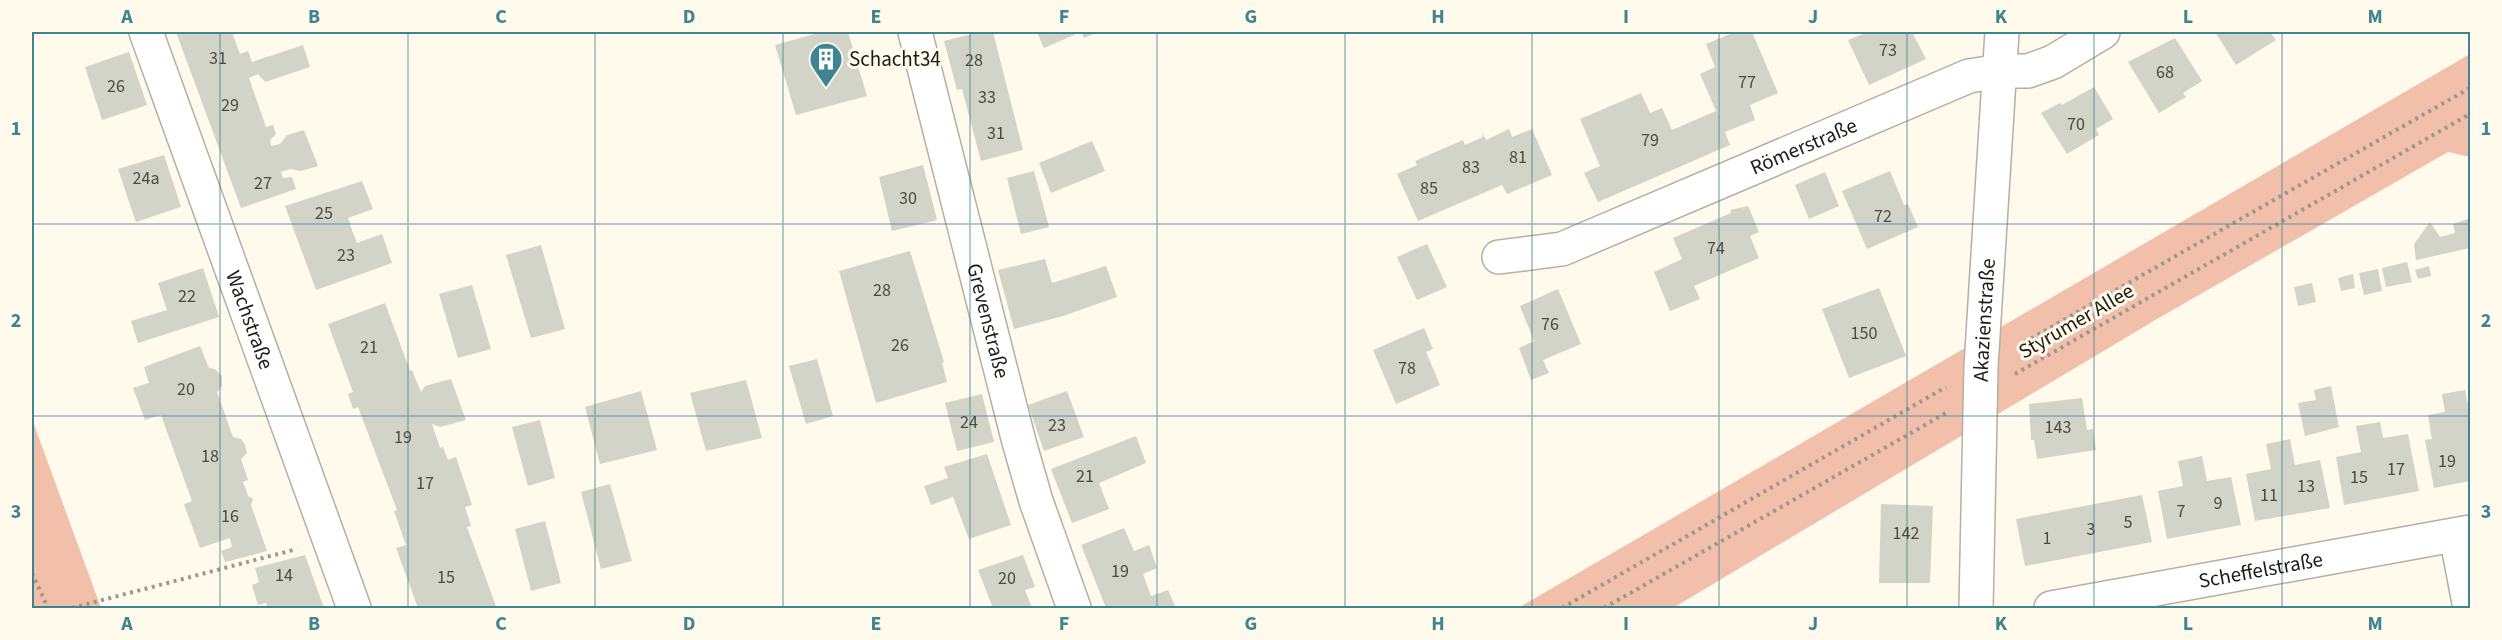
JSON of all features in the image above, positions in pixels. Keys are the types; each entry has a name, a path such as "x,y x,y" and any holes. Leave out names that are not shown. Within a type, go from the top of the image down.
{"street":[{"name":"Wachstraße","path":"146,32 354,609"},
{"name":"Grevenstraße","path":"915,32 1018,442 1074,609"},
{"name":"Akazienstraße","path":"1976,609 1988,220 1995,114 2001,71 2002,32"},
{"name":"Römerstraße","path":"1499,257 1563,249 1969,76 2001,71 2028,71 2053,62 2103,32"},
{"name":"Scheffelstraße","path":"2051,609 2463,533"},
{"path":"2463,533 2470,609"}],"path":[{"name":"Styrumer Allee","path":"1604,609 2470,114"},
{"path":"72,609 330,541"},
{"path":"32,573 48,609"}],"shaded area":[{"path":"2470,54 2470,157 2448,152 2157,319 1673,608 1518,608"},
{"path":"32,419 101,608 32,608"}],"building":[{"path":"176,32 232,32 240,54 248,51 252,62 303,45 310,67 265,82 258,74 249,78 266,127 273,125 276,134 270,140 271,146 280,144 287,135 304,130 318,166 301,171 290,169 281,172 283,178 292,177 296,189 241,208"},
{"path":"822,32 848,32 867,96 796,115 775,45"},
{"path":"980,32 993,32 1023,150 981,161 962,89 957,90 944,41"},
{"path":"1037,32 1081,32 1044,48"},
{"path":"1081,32 1098,32 1084,38"},
{"path":"1735,32 1752,32 1778,93 1750,105 1755,120 1725,132 1730,145 1598,202 1584,173 1600,166 1580,119 1641,93 1650,113 1662,108 1672,130 1716,111 1700,74 1715,67 1706,44"},
{"path":"1868,32 1912,32 1926,59 1869,85 1848,40"},
{"path":"2215,32 2270,32 2276,40 2236,65"},
{"path":"2175,38 2202,81 2183,93 2186,97 2159,113 2128,62"},
{"path":"129,52 147,105 102,120 85,67"},
{"path":"2094,87 2113,119 2096,129 2099,135 2067,154 2041,113 2060,103 2062,105"},
{"path":"1509,129 1512,137 1532,129 1552,175 1507,194 1502,185 1418,221 1397,174 1417,165 1415,161 1463,140 1465,145 1483,137 1482,132 1486,140"},
{"path":"1092,141 1105,171 1051,193 1039,163"},
{"path":"164,155 181,207 136,222 118,169"},
{"path":"923,165 937,220 892,231 879,177"},
{"path":"1034,171 1049,227 1021,234 1007,178"},
{"path":"1890,171 1904,205 1908,204 1918,227 1867,249 1842,191"},
{"path":"1825,172 1839,206 1809,219 1795,185"},
{"path":"362,181 373,209 348,218 352,230 357,243 382,234 392,263 316,290 285,206"},
{"path":"1748,206 1759,232 1750,236 1759,258 1694,286 1700,299 1670,311 1654,272 1682,259 1673,238 1731,213 1730,210"},
{"path":"2470,219 2470,248 2416,260 2414,244 2430,222 2440,237 2455,233 2453,224"},
{"path":"1427,244 1447,287 1417,300 1397,257"},
{"path":"541,245 565,329 531,338 506,255"},
{"path":"910,251 944,362 942,363 947,382 876,403 839,271"},
{"path":"1045,259 1052,283 1106,266 1117,297 1063,316 1014,329 998,270"},
{"path":"2407,262 2412,282 2386,287 2382,268"},
{"path":"2429,266 2431,276 2418,279 2415,270"},
{"path":"203,268 219,317 138,343 131,321 167,310 158,283"},
{"path":"2378,269 2382,291 2364,295 2359,273"},
{"path":"2353,274 2355,288 2341,291 2338,278"},
{"path":"2312,283 2316,302 2298,306 2294,287"},
{"path":"472,285 491,349 458,358 439,294"},
{"path":"1879,288 1906,356 1849,378 1822,309"},
{"path":"1558,289 1581,344 1543,360 1549,373 1531,380 1519,348 1534,341 1520,306"},
{"path":"385,303 410,371 412,370 421,392 425,386 451,379 466,420 440,427 432,424 440,448 443,447 448,460 456,457 472,505 465,507 471,526 467,527 496,606 418,608 396,548 406,545 394,511 397,510 358,407 353,409 348,394 353,392 328,324"},
{"path":"1424,328 1433,349 1426,352 1440,385 1396,404 1373,350"},
{"path":"200,346 209,368 215,369 222,376 222,386 217,392 233,437 241,439 245,445 247,453 241,459 248,480 243,482 248,496 253,499 251,505 267,551 225,562 221,551 232,547 230,538 200,548 184,504 192,501 161,415 145,420 133,388 149,383 144,367"},
{"path":"817,359 833,416 806,424 789,366"},
{"path":"746,380 762,438 706,451 690,393"},
{"path":"2331,386 2339,427 2305,436 2298,403 2316,400 2314,390"},
{"path":"2465,390 2468,405 2470,405 2470,481 2434,488 2425,440 2432,439 2428,415 2445,412 2442,394"},
{"path":"641,391 657,450 600,464 585,407"},
{"path":"1067,391 1084,437 1044,451 1028,405"},
{"path":"982,394 994,442 957,451 945,403"},
{"path":"2082,398 2087,430 2093,429 2096,450 2037,459 2034,440 2031,440 2029,404"},
{"path":"540,420 555,478 528,486 512,427"},
{"path":"2380,422 2383,438 2408,434 2419,491 2344,505 2336,457 2361,452 2356,426"},
{"path":"1136,436 1146,463 1099,483 1109,509 1072,523 1051,469"},
{"path":"2290,439 2295,465 2320,460 2330,508 2255,521 2246,474 2271,469 2266,444"},
{"path":"987,454 1011,525 969,539 953,497 931,505 924,486 948,478 944,467"},
{"path":"2202,456 2207,481 2231,477 2241,525 2167,539 2158,491 2183,486 2178,461"},
{"path":"610,484 632,561 601,569 581,492"},
{"path":"2142,495 2152,542 2025,566 2016,519"},
{"path":"1881,504 1933,506 1930,583 1879,583"},
{"path":"545,521 561,583 531,591 515,529"},
{"path":"1124,528 1134,551 1149,545 1157,568 1143,574 1151,596 1168,590 1176,608 1106,608 1081,545"},
{"path":"305,555 324,608 268,608 266,603 258,605 252,585 259,582 255,568"},
{"path":"1023,555 1035,587 1025,590 1032,608 993,608 978,570"}],"place":[{"name":"Schacht34","path":"826,88"}]}
